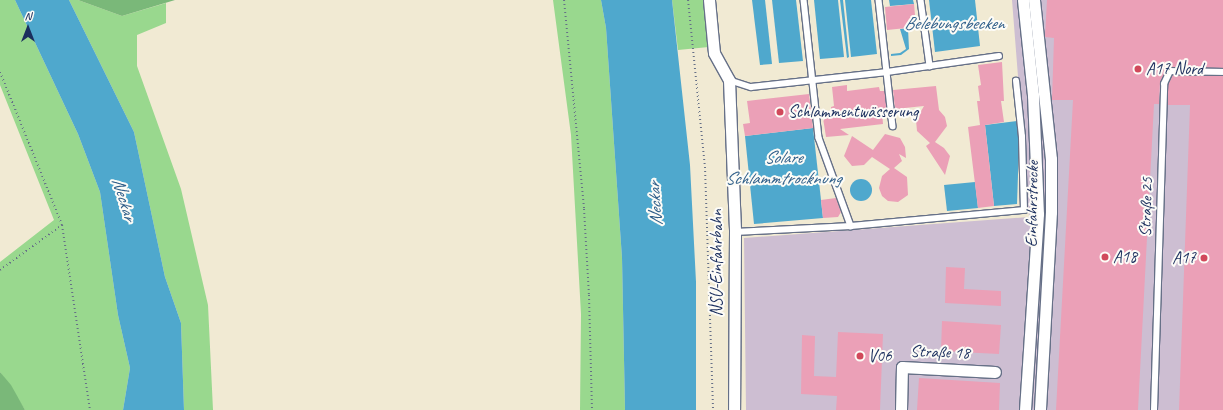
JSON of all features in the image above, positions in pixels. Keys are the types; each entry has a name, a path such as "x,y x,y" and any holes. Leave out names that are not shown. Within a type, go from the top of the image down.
{"street":[{"name":"NSU-Einfahrbahn","path":"709,0 714,53 728,80 735,232 734,410"},
{"name":"Einfahrstrecke","path":"1023,0 1034,117 1038,214 1025,410"},
{"name":"Einfahrstrecke","path":"1034,0 1051,159 1051,212 1040,410"},
{"name":"Straße 18","path":"900,410 902,367 995,372"}],"lane":[{"path":"804,0 819,138 851,226"},
{"path":"879,0 893,126"},
{"path":"921,0 930,66"},
{"path":"728,80 751,87 887,72 998,56"},
{"name":"Straße 25","path":"1154,410 1164,84 1170,71 1187,70 1223,72"},
{"path":"735,232 851,226 1024,210 1022,137 1016,81"}],"path":[{"path":"564,0 585,225 592,410"},
{"path":"688,0 704,167 713,410"},
{"path":"0,72 62,226 90,410"},
{"path":"0,270 62,226"}],"shaded area":[{"path":"1012,0 1223,0 1223,410 746,410 744,238 1029,217"}],"green space":[{"path":"0,0 15,0 78,134 100,192 118,315 130,368 123,410 25,410 0,372 0,262 54,220 0,85"},
{"path":"69,0 78,0 122,16 166,3 166,23 137,35 137,66 181,189 208,305 213,410 184,410 181,323 165,277 134,132"},
{"path":"78,0 175,0 122,16"},
{"path":"553,0 601,0 606,28 622,258 625,410 580,410 581,314 571,135"},
{"path":"672,0 715,0 719,46 678,50"},
{"path":"0,372 11,385 25,410 0,410"}],"water":[{"name":"Neckar","path":"15,0 69,0 134,132 165,277 181,323 184,410 123,410 130,368 118,315 100,192 78,134"},
{"name":"Neckar","path":"601,0 672,0 690,165 696,282 696,410 625,410 622,258 606,28"},
{"path":"752,0 765,0 772,64 760,65"},
{"path":"772,0 796,0 803,61 779,63"},
{"path":"814,0 838,0 844,57 820,59"},
{"path":"840,0 843,0 849,57 847,58"},
{"path":"845,0 871,0 877,54 851,57"},
{"path":"889,0 913,0 914,4 890,6"},
{"name":"Belebungsbecken","path":"929,0 975,0 980,46 935,52"},
{"path":"908,28 909,49 901,55 891,56 891,54 900,53 906,49 900,29"},
{"path":"1017,121 1019,145 1017,204 994,206 985,125"},
{"name":"Solare Schlammtrocknung","path":"813,128 823,218 754,224 745,136"},
{"path":"861,179 869,182 872,190 869,198 861,201 853,198 850,190 853,182"},
{"path":"975,182 978,208 947,211 944,185"}],"building":[{"name":"A18","path":"1047,0 1223,0 1223,68 1168,67 1160,82 1159,104 1154,104 1138,410 1056,410 1073,100 1052,100 1054,38 1045,37"},
{"path":"914,4 916,27 887,30 885,7"},
{"path":"1002,62 1004,101 1001,101 1004,122 985,125 994,206 978,208 968,127 980,125 977,101 980,101 978,86 981,85 978,65"},
{"name":"A17","path":"1173,75 1223,76 1223,410 1179,410 1190,105 1168,105 1168,85"},
{"path":"847,85 847,91 879,87 880,91 885,91 887,110 882,111 883,124 840,129 849,135 826,137 823,118 825,119 827,113 831,113 831,107 834,106 832,87"},
{"path":"936,86 939,110 945,117 947,126 935,142 944,148 950,156 945,175 926,146 930,143 917,131 916,120 924,106 895,109 893,90"},
{"name":"Schlammentwässerung","path":"809,94 813,128 745,136 743,124 750,123 747,101"},
{"path":"885,134 900,138 905,147 906,158 899,154 902,161 894,168 907,177 908,195 898,202 888,201 882,196 879,188 882,176 890,169 872,157 864,165 852,166 844,156 852,136 873,150"},
{"path":"836,198 841,212 838,217 823,218 821,200"},
{"path":"946,267 965,268 964,289 1001,291 1001,306 945,303"},
{"path":"942,321 1001,325 999,354 941,351"},
{"name":"V06","path":"838,332 883,334 880,410 836,410 837,396 801,394 802,335 815,336 814,376 836,377"},
{"path":"919,378 1000,383 999,410 917,410"}],"place":[{"name":"A17 Nord","path":"1138,69"},
{"name":"Schlammentwässerung","path":"780,112"},
{"name":"A18","path":"1105,257"},
{"name":"A17","path":"1204,258"},
{"name":"V06","path":"860,356"}]}
